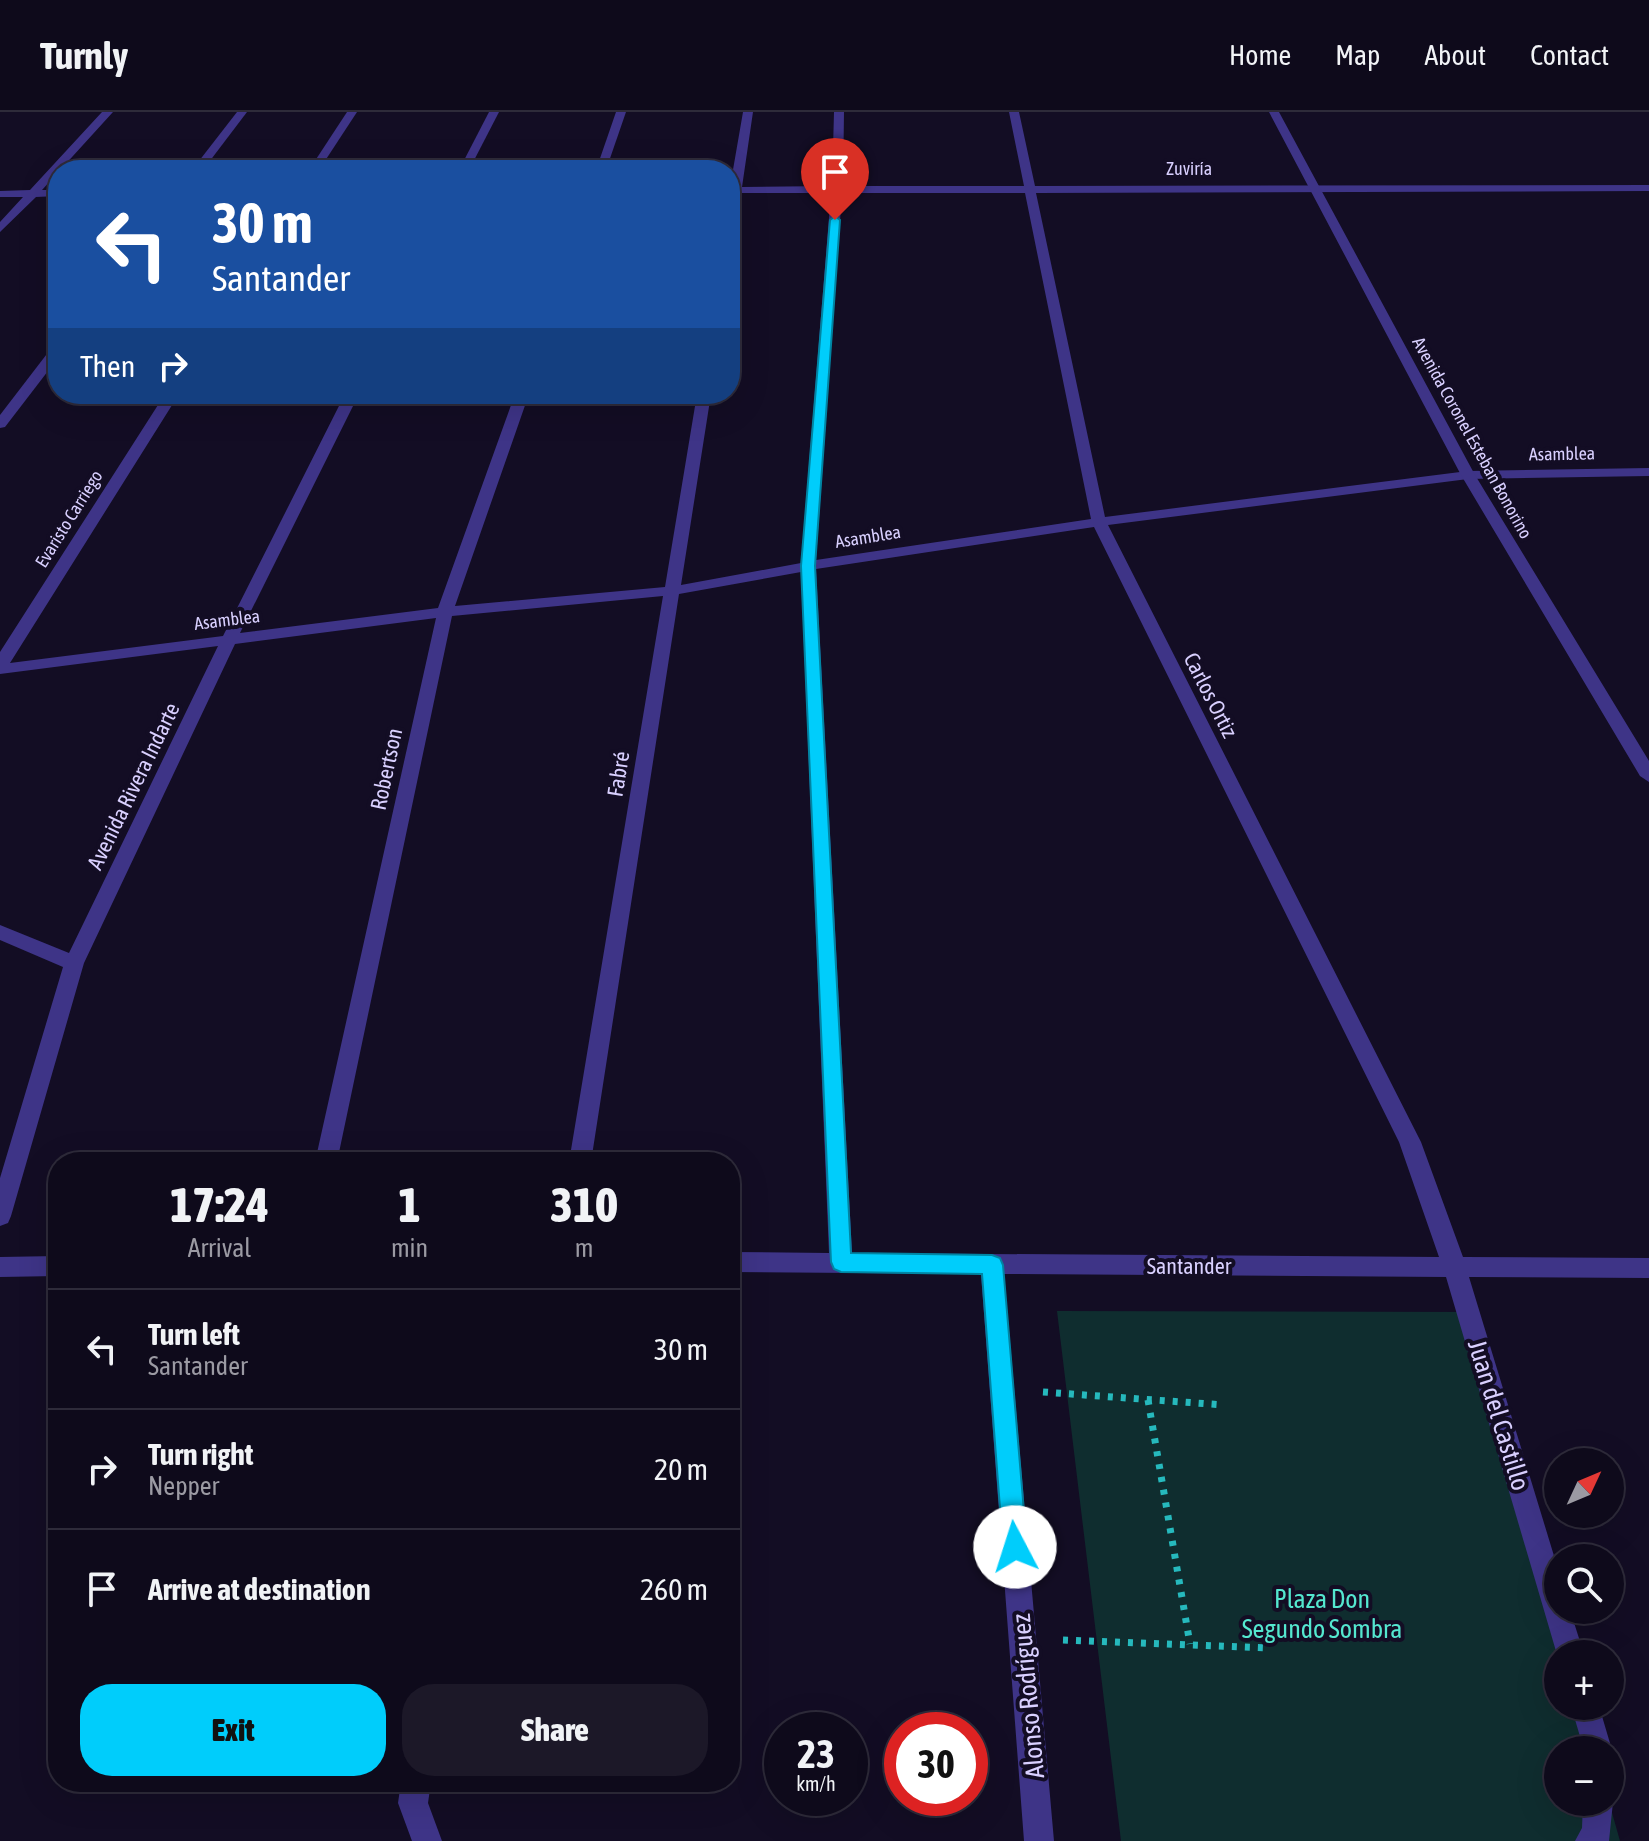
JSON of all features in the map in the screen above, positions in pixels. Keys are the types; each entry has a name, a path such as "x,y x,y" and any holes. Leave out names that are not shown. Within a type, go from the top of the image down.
{"street":[{"path":"63,160 108,112"},
{"path":"205,160 242,112"},
{"path":"321,160 352,112"},
{"path":"469,160 494,112"},
{"path":"604,160 621,112"},
{"path":"739,160 748,112"},
{"path":"839,112 837,188 808,566 841,1262"},
{"name":"Carlos Ortiz","path":"1014,112 1099,522 1410,1142 1455,1268"},
{"name":"Avenida Coronel Esteban Bonorino","path":"1274,112 1468,475 1649,776"},
{"path":"0,229 48,176"},
{"name":"Zuviría","path":"740,190 1315,186 1649,188"},
{"path":"0,194 48,193"},
{"path":"0,424 48,362"},
{"name":"Evaristo Carriego","path":"0,667 166,404"},
{"name":"Avenida Rivera Indarte","path":"0,1216 74,963 229,640 347,404"},
{"name":"Robertson","path":"328,1152 445,612 518,404"},
{"name":"Fabré","path":"582,1152 702,404"},
{"name":"Asamblea","path":"0,667 445,612 672,591 808,566 1099,522 1468,475 1649,472"},
{"path":"0,932 74,963"},
{"name":"Santander","path":"740,1262 1649,1268"},
{"name":"Alonso Rodríguez","path":"992,1265 1039,1841"},
{"path":"0,1267 48,1266"},
{"name":"Juan del Castillo","path":"1455,1268 1566,1640"},
{"path":"415,1792 413,1803 427,1841"},
{"path":"1594,1838 1596,1816"}],"path":[{"path":"1002,1389 1224,1405"},
{"path":"1148,1400 1190,1644"},
{"path":"1023,1641 1097,1640 1270,1648"}],"green space":[{"name":"Plaza Don Segundo Sombra","path":"1057,1311 1472,1312 1544,1598 1544,1624 1550,1624 1554,1640 1544,1640 1544,1720 1586,1720 1591,1736 1544,1736 1544,1816 1613,1816 1620,1841 1121,1841"}],"route":[{"path":"835,220 808,566 841,1262 992,1265 1015,1547"}]}
